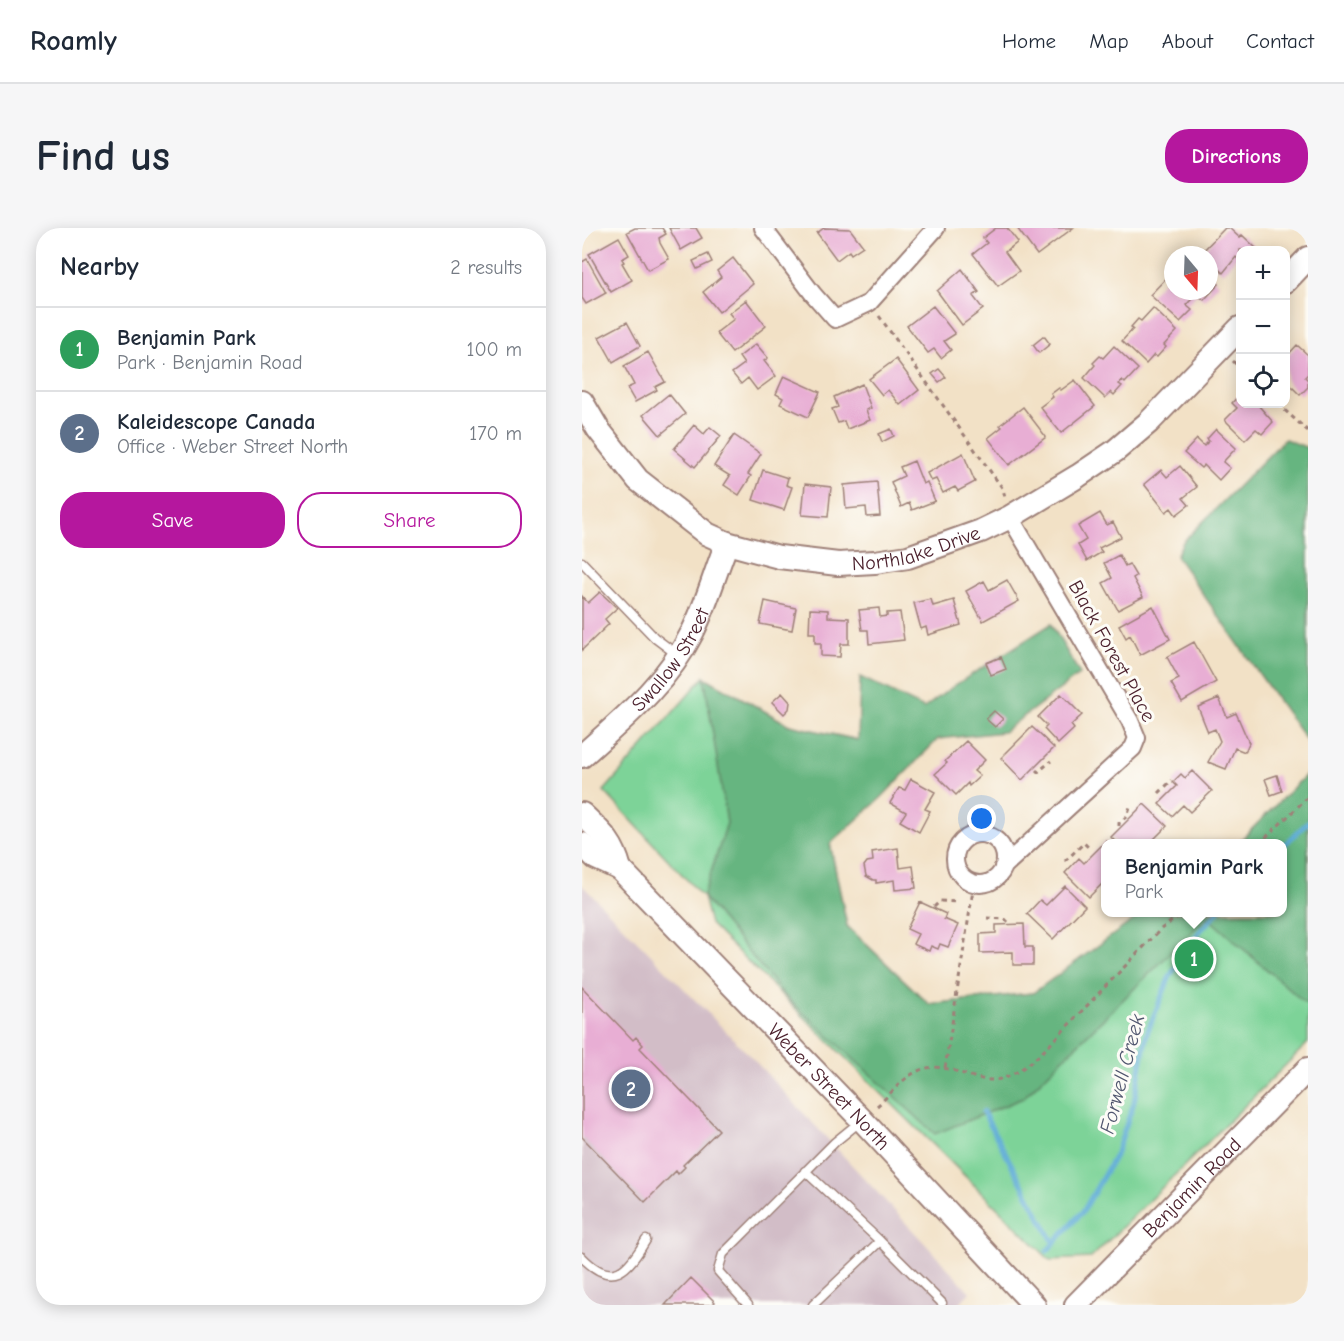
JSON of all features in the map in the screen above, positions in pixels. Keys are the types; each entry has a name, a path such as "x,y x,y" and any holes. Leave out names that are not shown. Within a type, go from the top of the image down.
{"street":[{"path":"763,228 835,319 869,303 936,228"},
{"path":"1290,277 1308,258"},
{"name":"Northlake Drive","path":"582,402 598,429 638,480 707,534 727,543 779,557 838,564 875,562 908,557 981,531 1010,517 1115,452 1157,414 1236,332"},
{"name":"Black Forest Place","path":"974,884 988,883 997,878 1004,867 1133,748 1137,738 1130,721 1010,517"},
{"name":"Swallow Street","path":"582,756 635,709 659,683 679,656 696,624 727,543"},
{"name":"Weber Street North","path":"582,814 610,842 621,869"},
{"path":"974,884 963,879 954,862 957,848 969,836 986,835 998,842 1003,849 1004,867"},
{"name":"Weber Street North","path":"582,844 596,858 621,869 862,1120 1034,1305"},
{"name":"Benjamin Road","path":"1076,1305 1308,1069"}],"lane":[{"path":"582,562 655,638 679,656"},
{"path":"748,1305 718,1271 723,1254 835,1142 862,1120"},
{"path":"805,1171 942,1303"},
{"path":"582,1257 601,1273 616,1273 632,1263 646,1240"},
{"path":"813,1305 880,1241"}],"path":[{"path":"869,303 1003,489 1010,517"},
{"path":"1282,408 1308,431"},
{"path":"1036,770 1038,772 1051,761"},
{"path":"1159,793 1172,780"},
{"path":"1263,839 1308,797"},
{"path":"1119,826 1119,823 1127,816 1130,807"},
{"path":"1065,861 1084,843 1090,849"},
{"path":"945,1068 974,884"},
{"path":"933,907 940,900 957,902"},
{"path":"862,1120 908,1077 923,1069 945,1068 979,1079 1004,1078 1014,1073 1042,1051 1161,929 1177,917"},
{"path":"987,918 1005,919 1008,922"}],"shaded area":[{"path":"582,885 755,1061 970,1292 958,1305 582,1305"}],"green space":[{"path":"1285,439 1308,448 1308,743 1176,556 1183,542"},
{"path":"1051,624 1080,674 1003,732 938,739 881,798 830,844 847,926 929,1004 1033,993 1138,917 1207,917 1023,1098 935,1134 784,995 703,897 727,823 704,677 789,725 858,740 860,677 924,708 955,685"},
{"path":"704,677 789,725 859,740 830,844 847,926 929,1004 1033,993 1141,917 1287,917 1287,839 1242,839 1308,773 1308,1043 1091,1258 1050,1260 710,924 703,897 604,791"},
{"path":"1308,773 1308,1003 1305,1003 1207,917 1287,917 1287,839 1242,839"}],"building":[{"path":"635,228 662,228 666,234 659,238 660,243 669,259 648,270 627,232"},
{"path":"669,228 696,228 702,238 681,250"},
{"path":"824,228 850,229 863,246 851,254 849,251 837,260 817,233"},
{"path":"996,228 1007,228 1018,242 1005,252 1019,271 998,286 973,254 987,243 983,238"},
{"path":"1017,228 1073,228 1037,255"},
{"path":"1225,228 1229,228 1240,238 1242,235 1254,246 1236,246 1236,257 1223,273 1218,268 1218,246 1208,246"},
{"path":"619,237 629,255 622,259 624,262 622,263 632,280 611,292 589,254"},
{"path":"708,254 712,262 697,269 693,261"},
{"path":"733,258 753,284 719,312 703,292 721,277 717,271"},
{"path":"587,259 606,293 586,304 582,298 582,262"},
{"path":"962,269 979,292 973,296 983,309 962,325 937,291"},
{"path":"1164,280 1164,300 1191,300 1186,305 1192,310 1180,322 1150,295"},
{"path":"746,300 766,326 732,353 716,333 734,319 729,313"},
{"path":"933,306 955,334 944,341 951,350 941,358 934,349 928,353 907,326"},
{"path":"1153,308 1177,331 1157,357 1154,355 1146,364 1122,341 1133,329 1131,327 1138,319 1141,321"},
{"path":"627,322 640,346 613,362 599,337"},
{"path":"1044,336 1050,344 1039,353 1033,345"},
{"path":"756,344 768,358 764,361 776,376 757,390 748,378 741,384 732,373 744,364 739,357"},
{"path":"1297,345 1308,355 1308,374 1305,377 1308,380 1308,387 1300,395 1290,385 1290,353"},
{"path":"1114,346 1138,369 1125,383 1122,380 1119,384 1122,386 1114,395 1111,392 1105,398 1084,378 1095,365 1093,363 1100,356 1103,358"},
{"path":"648,352 665,382 655,387 657,390 635,402 627,388 634,385 624,366"},
{"path":"896,359 919,390 900,405 888,390 882,395 869,379"},
{"path":"939,369 946,377 939,382 932,374"},
{"path":"784,376 820,392 808,417 780,404 783,398 776,394"},
{"path":"1075,380 1095,406 1061,433 1040,407 1053,397 1051,394"},
{"path":"862,384 871,408 866,410 870,420 847,429 844,421 838,423 832,409 838,407 834,397"},
{"path":"669,394 685,414 660,435 643,415"},
{"path":"1023,407 1046,437 1009,465 988,438"},
{"path":"1237,408 1261,408 1273,422 1262,434 1256,429 1245,440 1225,420"},
{"path":"694,425 704,434 710,427 721,436 695,467 674,449"},
{"path":"891,429 894,436 882,442 879,434"},
{"path":"1216,429 1236,448 1223,462 1230,468 1219,480 1204,465 1201,468 1184,453 1197,439 1204,446"},
{"path":"734,435 761,454 748,474 751,476 739,495 724,485 730,476 714,466"},
{"path":"963,453 975,482 958,491 955,487 943,493 936,479 931,481 927,473"},
{"path":"914,461 923,484 927,482 935,501 912,510 909,503 901,507 891,482 904,476 900,467"},
{"path":"1180,466 1197,487 1183,498 1189,505 1176,515 1171,508 1166,512 1144,484 1161,470 1167,477"},
{"path":"763,470 788,478 786,485 792,487 784,510 753,500"},
{"path":"877,482 880,516 867,517 866,507 846,509 844,485"},
{"path":"805,484 831,487 828,517 802,515"},
{"path":"1100,513 1107,525 1113,522 1121,537 1099,548 1102,552 1087,561 1078,545 1086,540 1078,526"},
{"path":"1119,555 1125,566 1129,564 1136,576 1133,578 1143,597 1118,610 1103,583 1112,578 1104,563"},
{"path":"1007,580 1019,601 983,621 966,591 984,581 989,590"},
{"path":"600,592 617,608 605,619 609,624 582,650 582,596 588,603"},
{"path":"931,599 933,606 954,600 961,625 928,635 926,627 921,629 914,603"},
{"path":"765,601 796,608 792,630 760,624"},
{"path":"1153,606 1170,639 1140,655 1130,635 1126,638 1119,625"},
{"path":"879,608 880,617 887,616 887,613 900,612 904,640 869,644 868,630 862,630 859,610"},
{"path":"810,609 828,610 828,617 849,618 849,644 841,644 840,657 821,656 821,643 815,643 815,633 809,633"},
{"path":"1194,642 1216,682 1182,702 1171,683 1179,679 1167,657"},
{"path":"1001,657 1006,669 991,675 986,663"},
{"path":"782,693 790,702 789,709 784,714 772,702"},
{"path":"1061,694 1082,715 1071,725 1074,729 1058,744 1044,729 1047,726 1038,717"},
{"path":"1219,698 1227,717 1236,713 1249,743 1245,752 1235,748 1226,769 1208,762 1220,741 1215,729 1208,732 1198,707"},
{"path":"994,711 1003,719 995,727 986,719"},
{"path":"1032,727 1054,748 1022,780 1001,758"},
{"path":"966,741 985,760 974,771 980,776 969,786 968,783 956,795 935,774"},
{"path":"1192,771 1212,791 1190,812 1183,805 1172,816 1159,804 1177,786 1173,782 1181,774 1185,778"},
{"path":"1277,775 1282,791 1271,795 1265,779"},
{"path":"911,779 935,792 925,809 930,811 919,832 900,821 906,812 890,803 899,788 905,790"},
{"path":"1144,804 1167,826 1154,839 1113,839 1111,837"},
{"path":"1101,846 1101,885 1089,897 1065,873 1079,858 1084,863"},
{"path":"898,848 900,868 913,866 916,888 895,890 894,880 876,883 876,880 866,876 864,866 867,862 873,861 872,852"},
{"path":"1065,886 1085,906 1053,939 1027,914 1040,900 1046,905"},
{"path":"920,902 946,914 944,919 958,925 948,947 940,944 938,949 931,946 929,951 913,944 918,934 907,929"},
{"path":"1024,924 1025,947 1033,947 1033,965 1013,965 1013,952 980,953 980,934 996,933 996,925"},
{"path":"582,987 633,1040 636,1037 643,1045 640,1048 719,1130 683,1165 685,1167 678,1174 676,1171 645,1202 582,1137"},
{"path":"691,1278 715,1302 712,1305 665,1305"}],"waterway":[{"name":"Forwell Creek","path":"1287,842 1308,822"},
{"name":"Forwell Creek","path":"1047,1251 1084,1210 1117,1152 1134,1102 1147,1033 1170,976 1198,933 1213,917"},
{"name":"Forwell Creek","path":"983,1112 1054,1243"}],"place":[{"name":"Benjamin Park","path":"1194,959"},
{"name":"Kaleidescope Canada","path":"631,1089"}]}
